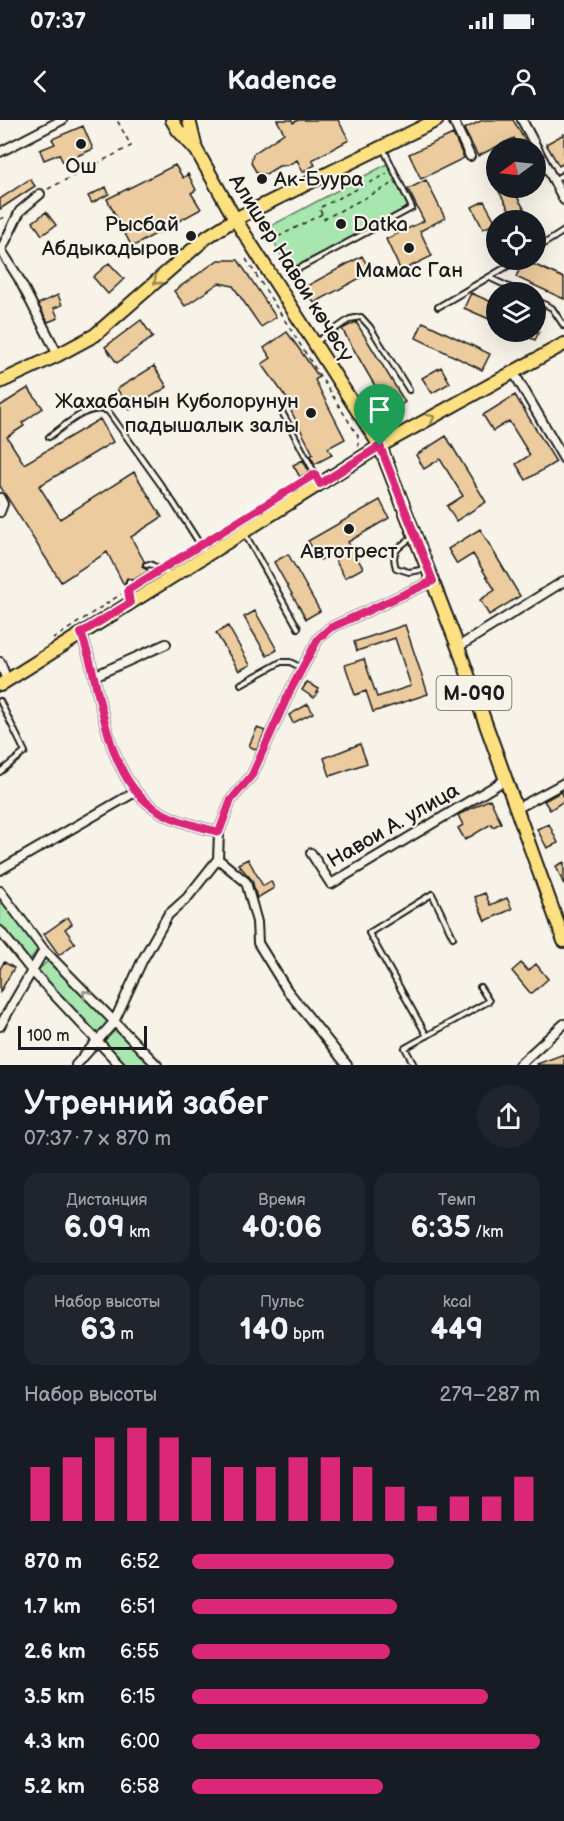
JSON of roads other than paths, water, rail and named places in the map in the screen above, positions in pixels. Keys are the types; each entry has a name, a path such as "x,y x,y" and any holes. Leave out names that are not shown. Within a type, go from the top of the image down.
{"main road":[{"name":"Алишер Навои көчөсү","path":"172,120 196,151 235,219 380,446 459,647 564,941"},
{"name":"Алишер Навои көчөсү","path":"189,120 196,151"},
{"path":"0,382 58,355 95,334 207,237 235,219 437,120"},
{"path":"4,683 380,446 564,344"}],"street":[{"path":"0,152 62,120"},
{"path":"453,120 470,156"},
{"path":"522,120 564,200"},
{"path":"40,194 20,212 1,250 18,277 58,355"},
{"path":"514,373 564,459"},
{"path":"0,498 3,504 0,512"},
{"path":"76,1065 114,1022 142,961 168,915 187,898 218,859 219,832 231,800 252,775 318,639 330,628 431,575"},
{"path":"459,647 564,581"},
{"path":"81,633 100,705 122,772 135,792 152,807 183,822 219,832"},
{"path":"94,676 166,644"},
{"path":"0,662 4,683"},
{"name":"Навои А. улица","path":"310,853 331,884 505,780"},
{"path":"516,809 564,783"},
{"path":"0,870 135,792"},
{"path":"218,859 246,882 257,922 258,943 287,990 348,1065"},
{"path":"0,891 44,950 157,1065"},
{"path":"0,931 32,971 120,1065"},
{"path":"0,1026 44,950"},
{"path":"519,1065 564,1024"}],"lane":[{"path":"298,269 412,208 383,147"},
{"path":"554,180 564,174"},
{"path":"546,243 564,231"},
{"path":"438,307 502,270"},
{"path":"490,278 499,282"},
{"path":"546,305 552,308 564,326"},
{"path":"315,342 350,320 361,317 370,327 409,390"},
{"path":"49,437 87,411 100,408 108,411 173,502 207,555"},
{"path":"282,412 320,484"},
{"path":"244,533 298,628"},
{"path":"415,534 394,552 396,568 431,575"},
{"path":"146,565 161,568 174,576"},
{"path":"129,582 130,603"},
{"path":"241,684 280,662 290,662 302,668"},
{"path":"0,701 25,752 0,772"},
{"path":"427,1036 369,933 432,894 453,937"},
{"path":"414,1065 405,1048 489,1001 480,987"}],"place":[{"name":"Ош","path":"81,144"},
{"name":"Ак-Буура","path":"262,179"},
{"name":"Datka","path":"341,224"},
{"name":"Рысбай Абдыкадыров","path":"191,236"},
{"name":"Мамас Ган","path":"409,248"},
{"name":"Жахабанын Куболорунун падышалык залы","path":"311,413"},
{"name":"Автотрест","path":"349,529"}]}
